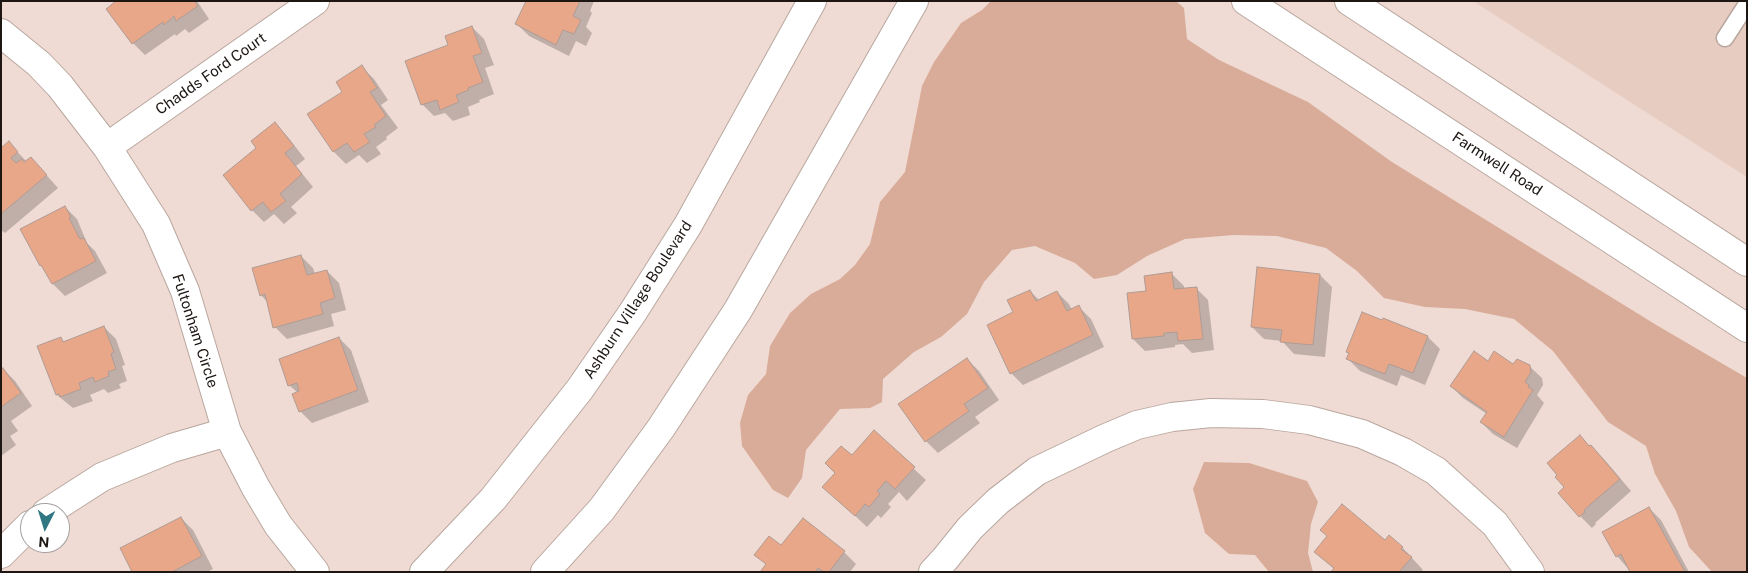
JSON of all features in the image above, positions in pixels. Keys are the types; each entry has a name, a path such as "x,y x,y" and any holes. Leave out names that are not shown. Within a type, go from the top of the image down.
{"main road":[{"name":"Chadds Ford Court","path":"107,147 315,1"},
{"name":"Ashburn Village Boulevard","path":"424,572 493,499 580,389 628,320 688,225 812,1"},
{"path":"545,572 607,502 661,428 738,310 914,1"},
{"name":"Farmwell Road","path":"1246,1 1747,328"},
{"path":"1349,1 1747,262"},
{"name":"Fultonham Circle","path":"1,33 39,64 60,86 107,147 156,224 185,291 227,432 278,525 315,572"},
{"path":"933,572 970,528 998,501 1037,471 1137,425 1172,417 1211,412 1263,414 1309,420 1362,434 1403,452 1436,471 1495,524 1530,572"},
{"path":"62,503 102,477 172,448 227,432"},
{"path":"1,554 20,535"}],"lane":[{"path":"1725,38 1747,4"}],"shaded area":[{"path":"991,1 1176,1 1184,8 1187,39 1219,60 1308,102 1392,162 1658,326 1747,378 1747,572 1712,572 1689,547 1676,511 1655,474 1646,446 1608,422 1553,351 1514,319 1465,309 1425,307 1384,298 1357,271 1326,248 1277,236 1234,235 1185,239 1147,256 1117,275 1094,279 1075,263 1035,246 1012,250 984,282 967,314 941,337 914,352 883,379 882,402 870,408 840,409 806,450 802,478 788,498 773,490 742,446 740,423 748,395 766,374 770,346 790,313 811,294 840,279 855,265 870,244 880,202 905,172 922,86 934,62 961,23 982,10"},
{"path":"1473,1 1747,1 1747,177"},
{"path":"1204,462 1249,463 1307,481 1318,502 1311,524 1308,553 1313,572 1269,572 1255,555 1229,554 1205,533 1193,489"}],"building":[{"path":"116,1 194,1 198,6 176,21 174,16 164,25 163,22 132,44 106,9"},
{"path":"526,1 580,1 573,16 581,20 574,34 563,30 556,45 515,24"},
{"path":"472,26 482,53 473,56 483,82 456,95 459,102 440,110 437,100 421,105 405,61 448,45 445,36"},
{"path":"362,65 377,88 370,92 386,116 374,125 376,127 364,134 370,142 354,152 347,143 333,152 307,114 342,92 336,82"},
{"path":"275,122 294,146 285,153 302,174 280,194 286,201 271,212 263,202 251,211 223,175 256,148 251,141"},
{"path":"9,141 18,152 11,158 16,163 22,159 24,162 31,157 47,175 1,214 1,146"},
{"path":"65,206 80,239 84,238 96,261 52,284 20,229"},
{"path":"301,255 307,275 327,270 335,298 320,303 323,314 273,328 265,294 260,296 252,268"},
{"path":"1257,267 1320,274 1313,345 1280,342 1282,330 1251,327"},
{"path":"1172,272 1174,289 1197,287 1203,339 1178,341 1177,332 1164,333 1164,336 1132,339 1127,293 1146,291 1144,276"},
{"path":"1030,290 1036,301 1057,291 1067,311 1079,305 1093,335 1010,374 987,325 1013,312 1007,300"},
{"path":"1362,312 1382,320 1383,318 1428,336 1413,373 1389,364 1385,374 1346,359 1349,353 1346,352"},
{"path":"104,326 114,352 111,354 116,369 108,372 109,376 95,382 93,377 79,383 81,389 60,397 59,394 56,395 37,346 61,337 63,342"},
{"path":"339,337 358,390 299,412 292,394 299,391 297,383 288,386 279,359"},
{"path":"1474,351 1488,361 1494,351 1513,364 1517,359 1530,365 1531,372 1525,382 1533,390 1504,437 1480,422 1487,412 1450,386"},
{"path":"967,358 988,388 964,404 969,411 925,442 898,404"},
{"path":"3,368 21,393 1,407 1,369"},
{"path":"874,430 915,467 895,489 886,481 877,491 880,494 869,507 865,504 855,516 822,487 835,473 825,463 841,446 852,455"},
{"path":"1580,435 1620,479 1584,510 1585,512 1579,517 1558,493 1564,487 1555,477 1557,475 1547,463"},
{"path":"1342,504 1385,540 1389,535 1403,547 1401,549 1412,557 1399,572 1331,572 1334,568 1314,552 1327,536 1320,530"},
{"path":"1649,507 1685,572 1630,572 1621,554 1616,557 1602,532"},
{"path":"181,517 202,556 172,572 132,572 120,548"},
{"path":"803,518 845,551 829,572 824,572 818,568 815,572 760,572 766,564 754,555 769,536 781,545"}]}
